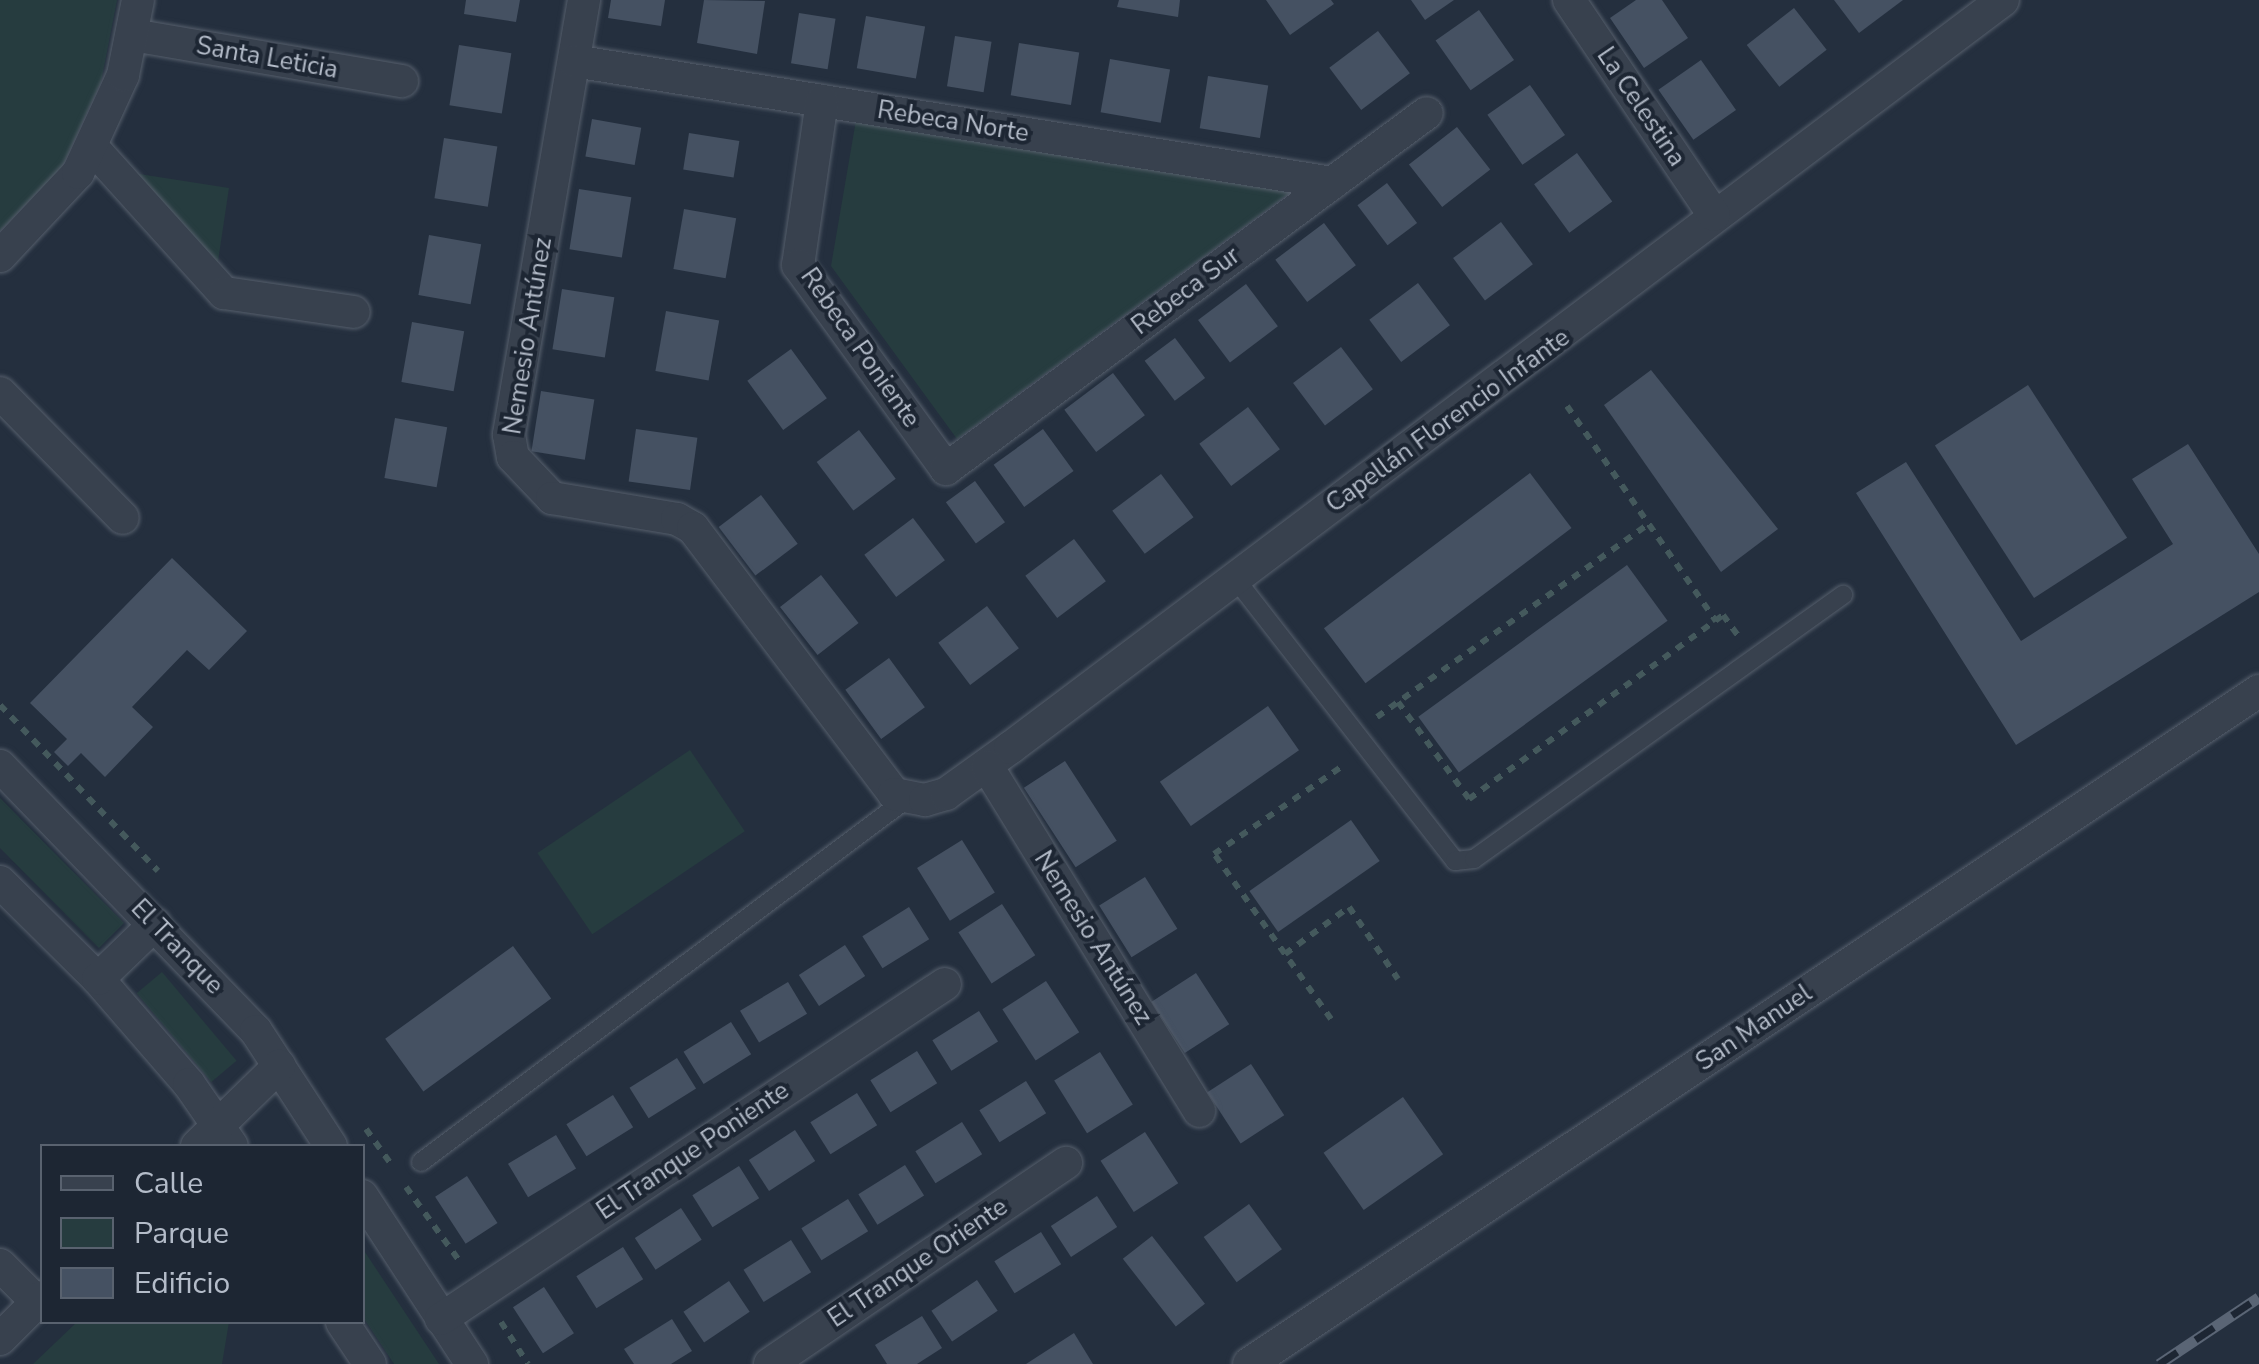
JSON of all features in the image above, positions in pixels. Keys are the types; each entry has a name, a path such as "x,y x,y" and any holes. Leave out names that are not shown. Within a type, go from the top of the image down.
{"street":[{"path":"0,256 78,173 123,76 138,0"},
{"name":"Nemesio Antúnez","path":"584,0 509,434 512,457 552,498 676,519 693,528 896,789"},
{"name":"La Celestina","path":"1568,0 1714,214"},
{"name":"Capellán Florencio Infante","path":"896,789 946,794 987,766 1234,577 1608,304 1714,214 2004,0"},
{"name":"Santa Leticia","path":"132,35 402,82"},
{"name":"Rebeca Norte","path":"574,61 1332,183"},
{"name":"Rebeca Poniente","path":"822,101 798,264 946,469"},
{"name":"Rebeca Sur","path":"946,469 1427,113"},
{"path":"92,147 224,293 354,312"},
{"path":"0,392 123,518"},
{"name":"San Manuel","path":"1249,1364 2259,691"},
{"name":"El Tranque","path":"0,766 256,1031 329,1144"},
{"name":"Nemesio Antúnez","path":"987,766 1200,1111"},
{"path":"0,882 98,979 216,1139 279,1066"},
{"path":"98,979 155,924"},
{"name":"El Tranque Poniente","path":"441,1319 946,984"},
{"name":"El Tranque Oriente","path":"770,1364 1066,1163"},
{"path":"365,1201 472,1364"},
{"path":"0,1265 40,1300 0,1338"},
{"path":"346,1340 370,1364"}],"lane":[{"path":"1234,577 1454,861 1474,859 1843,594"},
{"path":"421,1162 896,789"}],"path":[{"path":"1567,406 1716,621"},
{"path":"1398,702 1469,799 1723,616 1754,659"},
{"path":"1285,954 1348,907 1398,979"}],"green space":[{"path":"0,0 117,0 101,82 62,167 0,231"},
{"path":"856,120 1291,192 957,439 831,266"},
{"path":"133,173 229,188 217,268"},
{"path":"690,750 745,831 592,934 537,853"},
{"path":"0,798 124,923 99,948 0,848"},
{"path":"162,972 237,1061 211,1082 137,993"},
{"path":"365,1252 439,1364 394,1364 365,1320"},
{"path":"75,1324 229,1324 222,1364 33,1364"}],"building":[{"path":"466,0 520,0 516,22 464,14"},
{"path":"611,0 665,0 661,26 608,18"},
{"path":"704,0 765,1 757,54 697,43"},
{"path":"1119,0 1180,0 1178,17 1117,7"},
{"path":"1266,0 1331,0 1334,4 1290,35"},
{"path":"1411,0 1454,0 1425,20"},
{"path":"1636,0 1662,0 1688,38 1644,68 1610,18"},
{"path":"1834,0 1903,0 1859,33"},
{"path":"1794,8 1827,50 1779,87 1747,45"},
{"path":"1479,10 1514,60 1471,90 1436,40"},
{"path":"799,13 836,19 828,69 791,63"},
{"path":"866,16 925,26 916,79 857,68"},
{"path":"1378,31 1410,73 1361,110 1329,68"},
{"path":"955,36 992,42 984,92 947,86"},
{"path":"1019,43 1079,53 1071,105 1011,95"},
{"path":"459,45 511,53 502,114 449,105"},
{"path":"1110,59 1170,70 1161,123 1101,112"},
{"path":"1701,60 1736,110 1693,140 1658,90"},
{"path":"1208,76 1268,86 1260,138 1200,128"},
{"path":"1530,85 1565,135 1522,165 1487,115"},
{"path":"592,119 641,128 635,165 585,156"},
{"path":"1457,127 1490,170 1442,207 1409,165"},
{"path":"689,133 739,141 734,178 683,170"},
{"path":"444,138 497,146 488,207 434,198"},
{"path":"1577,153 1612,202 1569,233 1534,184"},
{"path":"1387,183 1417,223 1388,245 1357,205"},
{"path":"579,189 631,197 622,258 569,249"},
{"path":"684,209 736,218 726,278 673,269"},
{"path":"1501,222 1533,264 1485,300 1453,258"},
{"path":"1324,223 1356,265 1307,302 1275,260"},
{"path":"429,235 481,244 471,304 418,295"},
{"path":"1418,283 1450,325 1401,362 1369,320"},
{"path":"1246,284 1278,326 1230,362 1198,320"},
{"path":"562,289 614,297 605,358 552,349"},
{"path":"666,311 719,320 709,380 655,371"},
{"path":"412,322 464,331 454,391 401,382"},
{"path":"1175,338 1205,378 1175,401 1145,361"},
{"path":"1341,347 1373,389 1325,425 1293,383"},
{"path":"791,349 827,398 783,430 747,381"},
{"path":"1651,370 1778,529 1721,572 1604,405"},
{"path":"1113,373 1145,415 1096,452 1064,410"},
{"path":"2028,385 2127,538 2034,598 1935,445"},
{"path":"541,391 594,399 585,460 531,451"},
{"path":"1248,407 1280,449 1231,486 1199,444"},
{"path":"395,418 447,427 437,487 384,478"},
{"path":"636,429 697,438 690,490 629,481"},
{"path":"1043,429 1074,471 1024,507 994,465"},
{"path":"859,430 896,479 853,511 817,462"},
{"path":"2188,444 2259,554 2259,592 2016,745 1856,493 1906,462 2021,641 2173,544 2132,479"},
{"path":"1530,473 1572,528 1365,683 1324,628"},
{"path":"1161,474 1193,517 1145,554 1112,511"},
{"path":"975,481 1005,522 976,543 946,502"},
{"path":"761,495 798,544 755,576 719,527"},
{"path":"913,518 945,560 896,597 864,555"},
{"path":"1074,539 1106,581 1057,618 1025,576"},
{"path":"172,558 247,631 209,670 187,650 132,707 153,727 105,777 81,753 68,766 54,752 67,739 30,703"},
{"path":"1627,565 1668,621 1459,772 1418,717"},
{"path":"821,575 859,623 818,655 780,607"},
{"path":"987,606 1019,648 970,685 938,643"},
{"path":"889,658 925,707 881,739 845,690"},
{"path":"1268,706 1299,750 1191,826 1160,782"},
{"path":"1065,761 1117,841 1076,867 1024,788"},
{"path":"1351,820 1380,861 1278,932 1249,891"},
{"path":"962,840 995,893 950,921 917,868"},
{"path":"1145,877 1177,929 1132,957 1099,906"},
{"path":"1002,904 1035,955 992,983 958,932"},
{"path":"909,907 929,939 882,968 862,936"},
{"path":"845,945 865,976 819,1006 799,975"},
{"path":"513,946 551,999 423,1091 385,1039"},
{"path":"1196,973 1229,1024 1185,1053 1152,1002"},
{"path":"1046,981 1079,1032 1036,1060 1002,1009"},
{"path":"788,982 807,1014 759,1043 740,1011"},
{"path":"979,1011 998,1042 951,1071 932,1040"},
{"path":"731,1022 751,1054 704,1084 684,1052"},
{"path":"917,1051 937,1083 890,1112 870,1080"},
{"path":"1100,1052 1133,1105 1087,1133 1054,1081"},
{"path":"677,1058 696,1089 649,1118 630,1088"},
{"path":"1251,1064 1284,1115 1241,1143 1207,1092"},
{"path":"1026,1081 1046,1113 999,1142 979,1110"},
{"path":"857,1093 877,1125 830,1154 810,1122"},
{"path":"613,1095 633,1127 586,1156 566,1124"},
{"path":"1403,1097 1443,1154 1364,1210 1324,1153"},
{"path":"962,1122 982,1154 935,1183 915,1151"},
{"path":"795,1130 815,1161 769,1191 749,1160"},
{"path":"1145,1132 1178,1183 1134,1212 1101,1161"},
{"path":"556,1135 576,1168 528,1197 508,1164"},
{"path":"905,1165 924,1196 877,1225 858,1194"},
{"path":"739,1166 759,1198 712,1227 692,1195"},
{"path":"467,1176 497,1223 466,1244 435,1197"},
{"path":"1097,1196 1117,1227 1071,1257 1051,1226"},
{"path":"848,1199 868,1231 821,1260 801,1228"},
{"path":"1249,1204 1282,1249 1237,1282 1204,1237"},
{"path":"681,1208 702,1240 656,1270 635,1238"},
{"path":"1041,1232 1061,1264 1014,1293 994,1261"},
{"path":"1152,1236 1205,1304 1176,1327 1123,1259"},
{"path":"791,1240 811,1272 764,1302 744,1270"},
{"path":"623,1247 643,1279 596,1308 576,1276"},
{"path":"977,1280 998,1311 952,1341 931,1311"},
{"path":"729,1281 750,1312 704,1342 683,1312"},
{"path":"544,1287 574,1333 543,1353 513,1307"},
{"path":"922,1316 942,1348 917,1364 887,1364 875,1345"},
{"path":"672,1319 692,1351 671,1364 634,1364 624,1349"},
{"path":"1074,1333 1093,1364 1026,1364"}],"railway":[{"path":"2159,1364 2259,1297"}]}
